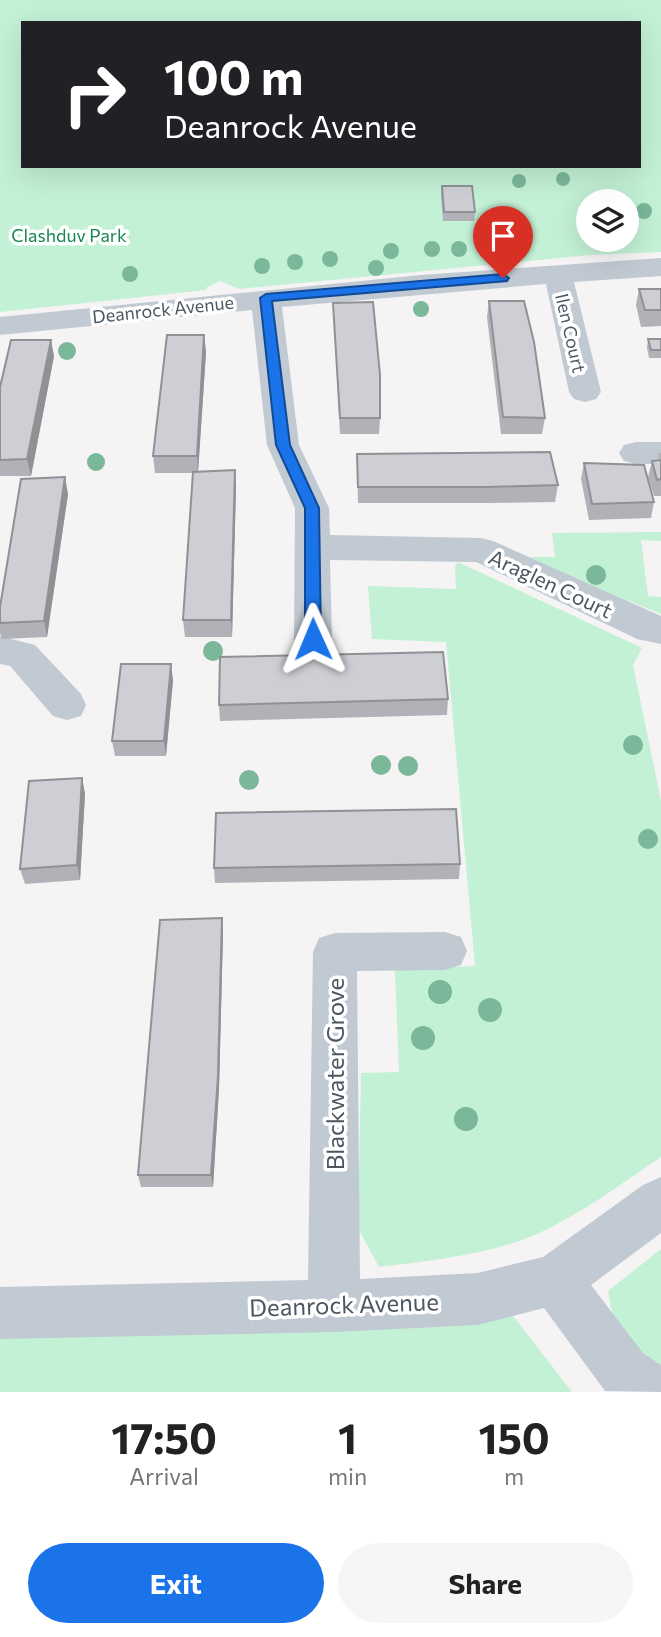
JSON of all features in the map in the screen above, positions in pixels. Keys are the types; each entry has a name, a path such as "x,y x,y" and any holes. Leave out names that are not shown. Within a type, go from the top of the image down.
{"street":[{"name":"Deanrock Avenue","path":"0,326 266,298 661,267"},
{"name":"Ilen Court","path":"558,274 585,391"},
{"path":"266,298 283,445 312,508 313,639"},
{"name":"Araglen Court","path":"313,547 481,550 650,629 661,630"},
{"path":"0,650 22,655 67,705"},
{"name":"Blackwater Grove","path":"334,1306 335,952 445,951"},
{"name":"Deanrock Avenue","path":"0,1313 334,1306 478,1299 555,1280 661,1202"},
{"path":"555,1280 624,1373 653,1392"}],"green space":[{"name":"Clashduv Park","path":"0,0 661,0 661,252 590,255 239,289 220,281 206,290 0,312"},
{"path":"661,532 661,541 641,540 648,596 661,597 661,614 535,563 527,557 555,557 552,533"},
{"path":"458,562 642,648 633,665 661,801 661,1157 600,1198 537,1234 500,1247 460,1256 379,1267 358,1228 361,1073 399,1072 395,970 475,966 446,642 372,639 368,586 456,589 455,567"},
{"path":"661,1249 661,1386 622,1364 608,1291"},
{"path":"510,1312 572,1392 0,1392 0,1336"}],"building":[{"path":"442,186 472,186 475,212 444,212"},
{"path":"639,289 661,289 661,310 645,310"},
{"path":"489,301 524,301 534,342 545,418 503,417"},
{"path":"373,302 380,375 380,418 340,418 333,303"},
{"path":"167,335 204,335 197,456 153,456"},
{"path":"648,339 661,339 661,350 651,350"},
{"path":"11,340 51,340 27,459 0,460 0,387"},
{"path":"550,452 558,485 358,487 357,454"},
{"path":"661,460 661,479 657,480 652,461"},
{"path":"584,463 644,465 654,502 592,504"},
{"path":"235,470 231,620 183,620 193,472"},
{"path":"65,477 44,621 0,623 0,607 21,479"},
{"path":"443,652 448,699 219,705 220,657"},
{"path":"121,664 171,664 164,741 112,741"},
{"path":"82,778 77,865 20,869 29,781"},
{"path":"456,809 460,864 214,868 216,813"},
{"path":"222,918 218,1076 211,1175 138,1175 160,920"}],"route":[{"path":"313,639 312,508 283,445 266,298 503,278"}]}
